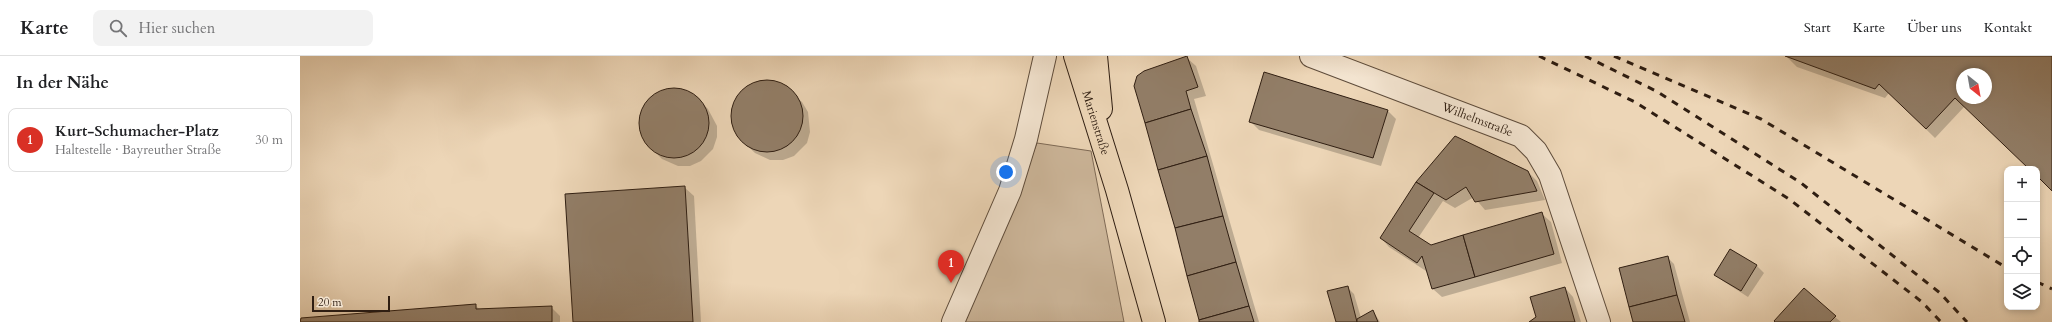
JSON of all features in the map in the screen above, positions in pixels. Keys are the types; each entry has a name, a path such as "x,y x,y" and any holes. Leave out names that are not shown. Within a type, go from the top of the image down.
{"main road":[{"name":"Marienstraße","path":"1075,56 1117,190 1154,322"},
{"name":"Marienstraße","path":"1096,56 1100,103 1117,190"}],"street":[{"path":"953,322 1010,190 1026,139 1044,56"},
{"name":"Wilhelmstraße","path":"1311,56 1521,136 1536,151 1550,175 1599,322"}],"shaded area":[{"path":"1037,143 1091,151 1124,322 962,322 1003,231"}],"building":[{"path":"1187,56 1198,87 1186,91 1191,109 1145,123 1134,86 1137,76 1144,71"},
{"path":"1785,56 2052,56 2052,191 2040,179 2040,166 2026,166 1961,104 1992,104 1992,68 1956,68 1956,99 1955,98 1926,129 1879,84 1875,89"},
{"path":"1264,72 1388,110 1373,158 1249,122"},
{"path":"767,80 787,86 797,96 803,116 797,136 787,146 767,152 747,146 737,136 731,116 737,96 747,86"},
{"path":"674,88 687,91 699,98 706,110 709,123 706,136 699,148 687,155 674,158 661,155 649,148 642,136 639,123 642,110 649,98 661,91"},
{"path":"1191,109 1207,156 1158,170 1145,123"},
{"path":"1455,136 1528,171 1537,191 1475,202 1466,187 1446,200 1416,182"},
{"path":"1207,156 1223,216 1175,228 1158,170"},
{"path":"1416,182 1434,193 1409,231 1431,245 1463,235 1475,277 1432,289 1422,256 1417,263 1380,238"},
{"path":"685,186 693,322 573,322 565,194"},
{"path":"1542,212 1554,254 1475,277 1463,235"},
{"path":"1223,216 1236,262 1187,276 1175,228"},
{"path":"1730,249 1757,265 1741,291 1714,275"},
{"path":"1668,256 1677,295 1629,307 1619,268"},
{"path":"1236,262 1249,306 1199,320 1187,276"},
{"path":"1348,286 1357,322 1336,322 1327,291"},
{"path":"1565,287 1575,322 1529,322 1536,317 1530,297"},
{"path":"1804,288 1836,316 1830,322 1775,322 1774,321"},
{"path":"1677,295 1685,322 1633,322 1629,307"},
{"path":"476,304 476,309 552,306 552,322 300,322 301,318"},
{"path":"1249,306 1254,322 1199,322 1199,320"},
{"path":"1373,310 1378,322 1357,322 1357,319"}],"railway":[{"path":"1539,56 1635,102 1789,199 1922,302 1941,322"},
{"path":"1585,56 1656,91 1801,183 1940,293 1967,322"},
{"path":"1614,56 1761,119 2004,266"},
{"path":"2040,283 2052,289"}],"place":[{"name":"Kurt-Schumacher-Platz","path":"951,283"}]}
